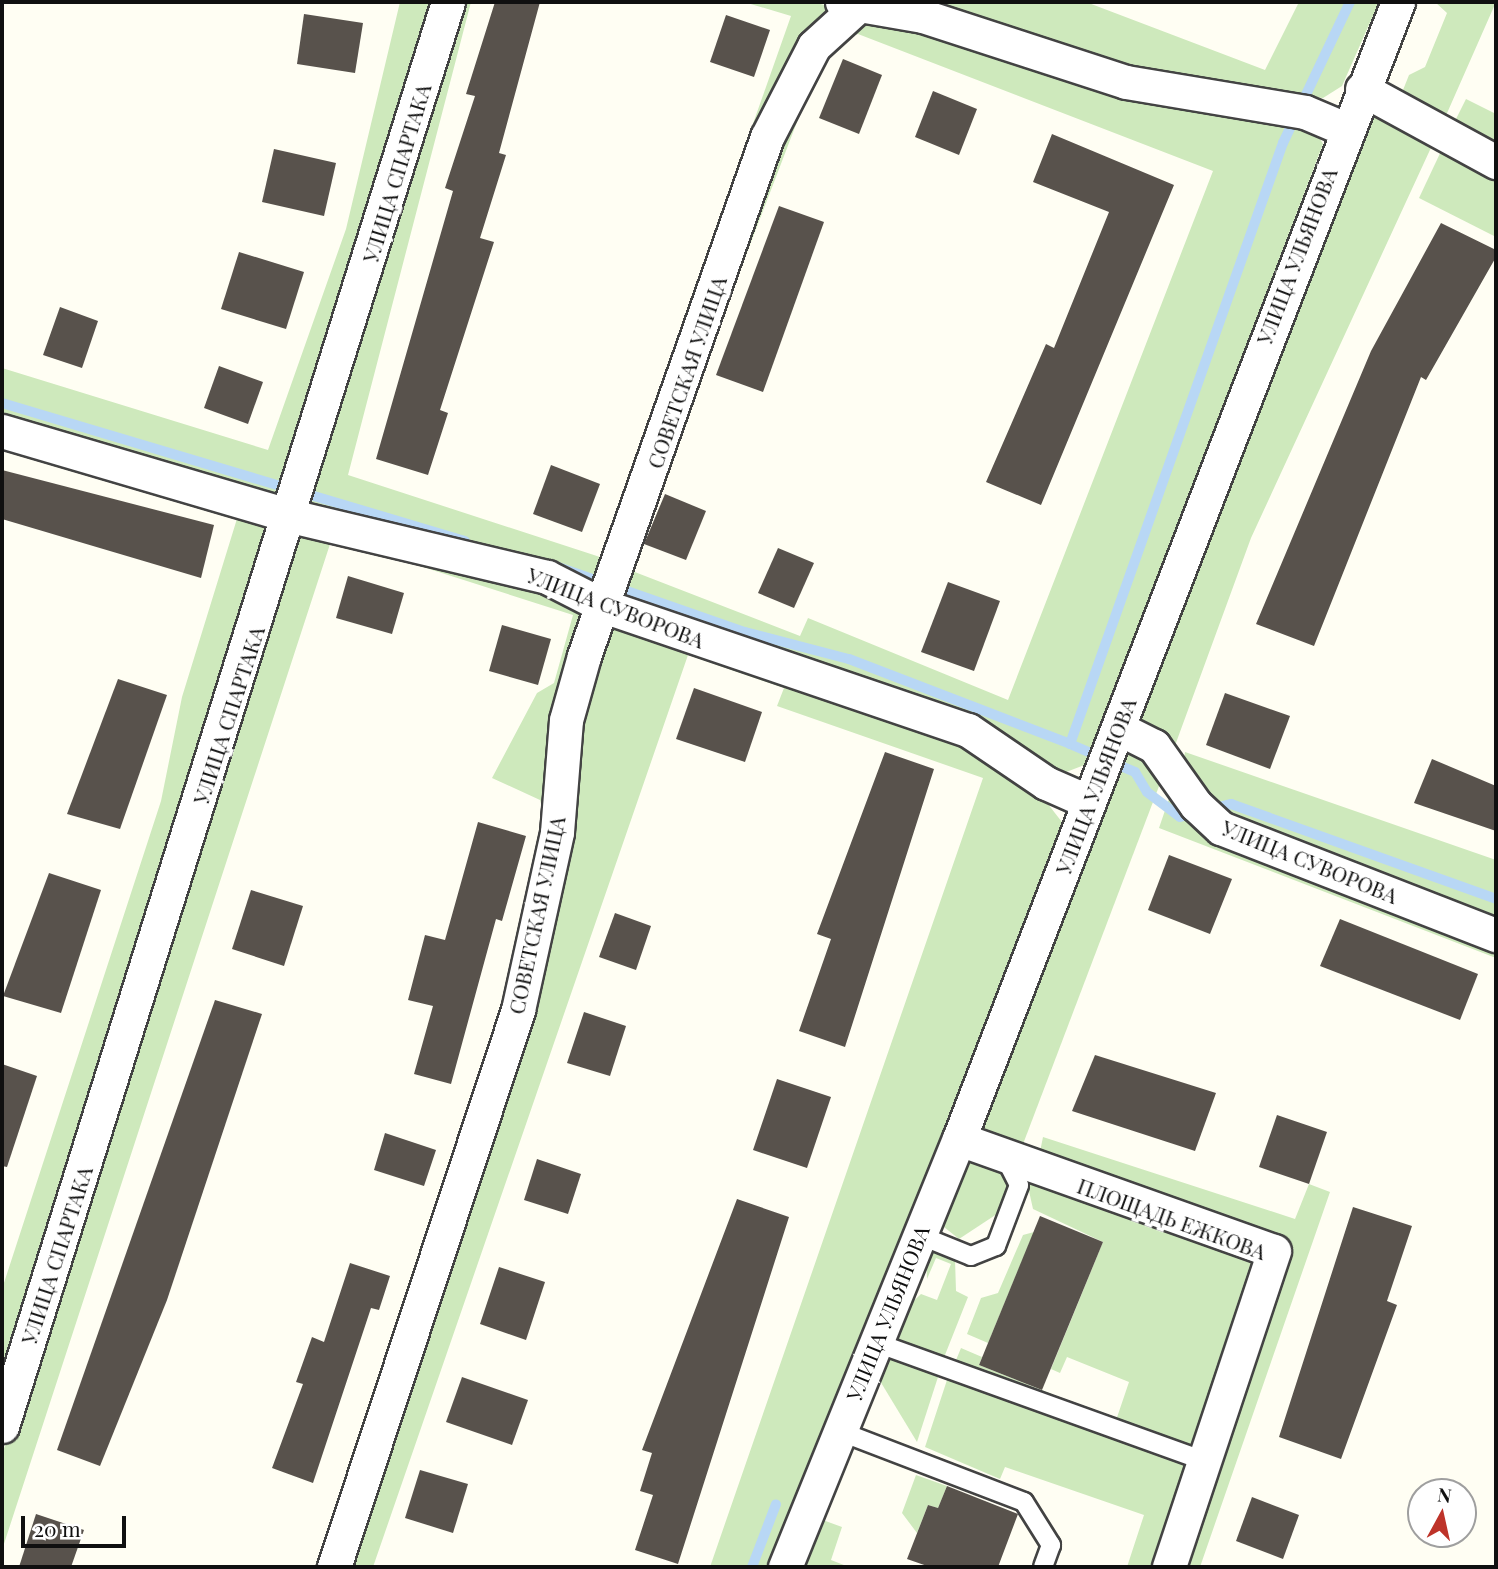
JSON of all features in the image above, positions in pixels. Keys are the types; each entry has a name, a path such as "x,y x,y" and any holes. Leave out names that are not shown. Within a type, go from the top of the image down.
{"street":[{"name":"УЛИЦА СПАРТАКА","path":"2,1426 290,516 449,2"},
{"name":"УЛИЦА УЛЬЯНОВА","path":"785,1567 874,1342 959,1139 1345,129 1398,2"},
{"path":"850,4 924,9 1126,82 1305,112 1345,129"},
{"name":"СОВЕТСКАЯ УЛИЦА","path":"334,1567 518,1010 557,832 566,720 767,137 814,46 850,4"},
{"path":"1362,89 1496,162"},
{"name":"УЛИЦА СУВОРОВА","path":"2,431 290,516 547,578 606,607 968,730 1046,783 1089,802"},
{"name":"УЛИЦА СУВОРОВА","path":"1118,728 1154,746 1196,806 1221,828 1496,935"},
{"name":"ПЛОЩАДЬ ЕЖКОВА","path":"959,1139 1274,1251 1170,1567"}],"lane":[{"path":"919,1235 971,1256 996,1246 1019,1185 1005,1157"},
{"path":"874,1342 1205,1461"},
{"path":"839,1431 1024,1502 1051,1545 1043,1567"}],"green space":[{"path":"400,2 440,2 285,505 2,423 2,368 268,450 346,229"},
{"path":"456,2 471,2 348,475 600,557 791,16 744,2 813,2 840,9 808,42 605,597 303,509"},
{"path":"934,2 1086,2 1265,70 1299,2 1379,2 1342,86 1323,98 1127,74 933,11"},
{"path":"1435,2 1496,2 1444,120 1403,90 1409,75 1425,67 1447,13"},
{"path":"876,18 1314,128 1323,144 1087,764 1061,774 615,601 627,569 800,636 808,618 1008,700 1213,171 858,34 826,46 646,517 776,137 820,50 854,20"},
{"path":"1466,99 1496,114 1496,149 1453,125"},
{"path":"1369,114 1404,120 1435,139 1251,538 1173,751 1138,719"},
{"path":"1443,147 1496,175 1496,237 1419,198"},
{"path":"240,509 267,523 275,542 2,1400 2,1289 161,801 182,697"},
{"path":"305,526 546,584 597,610 511,1008 329,1567 315,1567 495,1053 549,832 540,800 492,778 537,693 554,683 573,615 332,538 2,1550 2,1455 292,536"},
{"path":"610,619 964,738 1041,795 1065,826 770,1567 710,1567 983,778 777,706 784,688 688,655 373,1567 345,1567 526,1015 573,720"},
{"path":"1126,746 1164,773 1020,1152 978,1133"},
{"path":"1185,752 1496,860 1496,924 1227,820 1183,764"},
{"path":"1174,784 1189,809 1496,943 1496,958 1159,828"},
{"path":"1043,1137 1295,1219 1309,1184 1330,1192 1200,1567 1127,1567 1144,1515 1005,1467 1000,1479 925,1447 947,1380 1110,1438 1129,1382 1067,1357 1060,1373 1051,1369 1103,1242 1033,1209 1027,1182 1035,1176"},
{"path":"968,1155 1000,1167 1010,1189 1003,1210 959,1239 939,1223"},
{"path":"1034,1232 988,1343 967,1334 981,1298 998,1293 1023,1235"},
{"path":"935,1250 955,1259 956,1291 968,1297 943,1360 890,1341 902,1312 921,1294 937,1300 951,1264 936,1258 927,1279 926,1253"},
{"path":"961,1348 982,1357 979,1365 1052,1394 1049,1402 954,1365"},
{"path":"885,1355 938,1377 917,1442 877,1376"},
{"path":"916,1475 947,1486 938,1508 928,1505 917,1533 902,1513"},
{"path":"820,1519 842,1527 831,1560 849,1567 801,1567"}],"building":[{"path":"495,2 540,2 499,153 506,155 480,238 494,242 440,410 448,413 428,475 376,459 453,191 445,188 475,96 466,94"},
{"path":"304,14 363,23 355,73 297,64"},
{"path":"726,15 770,30 754,77 710,62"},
{"path":"843,59 882,75 859,134 819,118"},
{"path":"933,91 977,109 959,155 915,137"},
{"path":"1052,134 1174,185 1041,505 986,482 1046,344 1054,348 1109,212 1033,182"},
{"path":"274,149 336,163 324,216 262,202"},
{"path":"779,206 824,222 763,392 716,375"},
{"path":"1441,223 1496,250 1496,257 1426,380 1421,377 1314,646 1256,624 1371,351"},
{"path":"239,252 304,272 286,329 221,309"},
{"path":"60,307 98,321 82,368 43,355"},
{"path":"219,366 263,382 248,424 204,408"},
{"path":"551,465 600,484 582,532 533,514"},
{"path":"2,470 214,525 201,578 2,519"},
{"path":"665,494 706,511 686,560 644,544"},
{"path":"778,548 814,563 794,608 758,593"},
{"path":"348,576 404,593 392,634 336,618"},
{"path":"948,582 1000,601 974,671 921,652"},
{"path":"502,625 551,639 538,685 489,671"},
{"path":"118,679 167,695 120,829 67,814"},
{"path":"694,688 762,712 745,762 676,739"},
{"path":"1225,693 1290,716 1270,769 1206,745"},
{"path":"885,752 934,769 845,1047 799,1031 831,939 817,934"},
{"path":"1432,759 1496,786 1496,831 1414,803"},
{"path":"478,822 526,836 502,921 496,919 451,1084 414,1074 433,1006 408,1000 425,935 445,940"},
{"path":"1169,855 1232,879 1210,934 1148,910"},
{"path":"49,873 101,890 61,1013 3,996"},
{"path":"251,890 303,906 284,966 232,949"},
{"path":"615,913 651,926 636,970 599,957"},
{"path":"1340,919 1478,974 1460,1020 1320,966"},
{"path":"215,1000 262,1014 167,1300 100,1466 57,1450"},
{"path":"584,1012 626,1026 610,1076 567,1063"},
{"path":"1095,1055 1216,1093 1195,1151 1072,1111"},
{"path":"2,1064 37,1076 7,1167 2,1166"},
{"path":"777,1079 831,1097 807,1168 753,1150"},
{"path":"1277,1115 1327,1132 1309,1184 1259,1167"},
{"path":"385,1133 436,1150 424,1186 374,1170"},
{"path":"537,1159 581,1174 568,1214 524,1200"},
{"path":"737,1199 789,1217 678,1564 635,1550 653,1495 640,1491 652,1453 642,1450"},
{"path":"1353,1207 1412,1226 1387,1301 1397,1305 1341,1459 1279,1437"},
{"path":"1040,1216 1103,1242 1042,1390 979,1365"},
{"path":"350,1263 390,1276 379,1310 371,1308 313,1483 272,1468 303,1384 296,1382 312,1337 324,1342"},
{"path":"499,1267 545,1282 526,1340 480,1324"},
{"path":"462,1377 528,1400 512,1445 446,1422"},
{"path":"420,1470 468,1484 453,1533 405,1518"},
{"path":"947,1486 1018,1514 998,1567 930,1567 907,1559 928,1505 938,1508"},
{"path":"1252,1497 1299,1515 1283,1559 1236,1541"},
{"path":"36,1514 84,1530 71,1567 19,1567"}],"waterway":[{"path":"1070,744 1283,143 1350,2"},
{"path":"2,403 465,541"},
{"path":"558,567 745,632 849,659 1070,744 1135,772 1147,792 1180,817 1231,804 1496,899"},
{"path":"752,1567 776,1504"}]}
